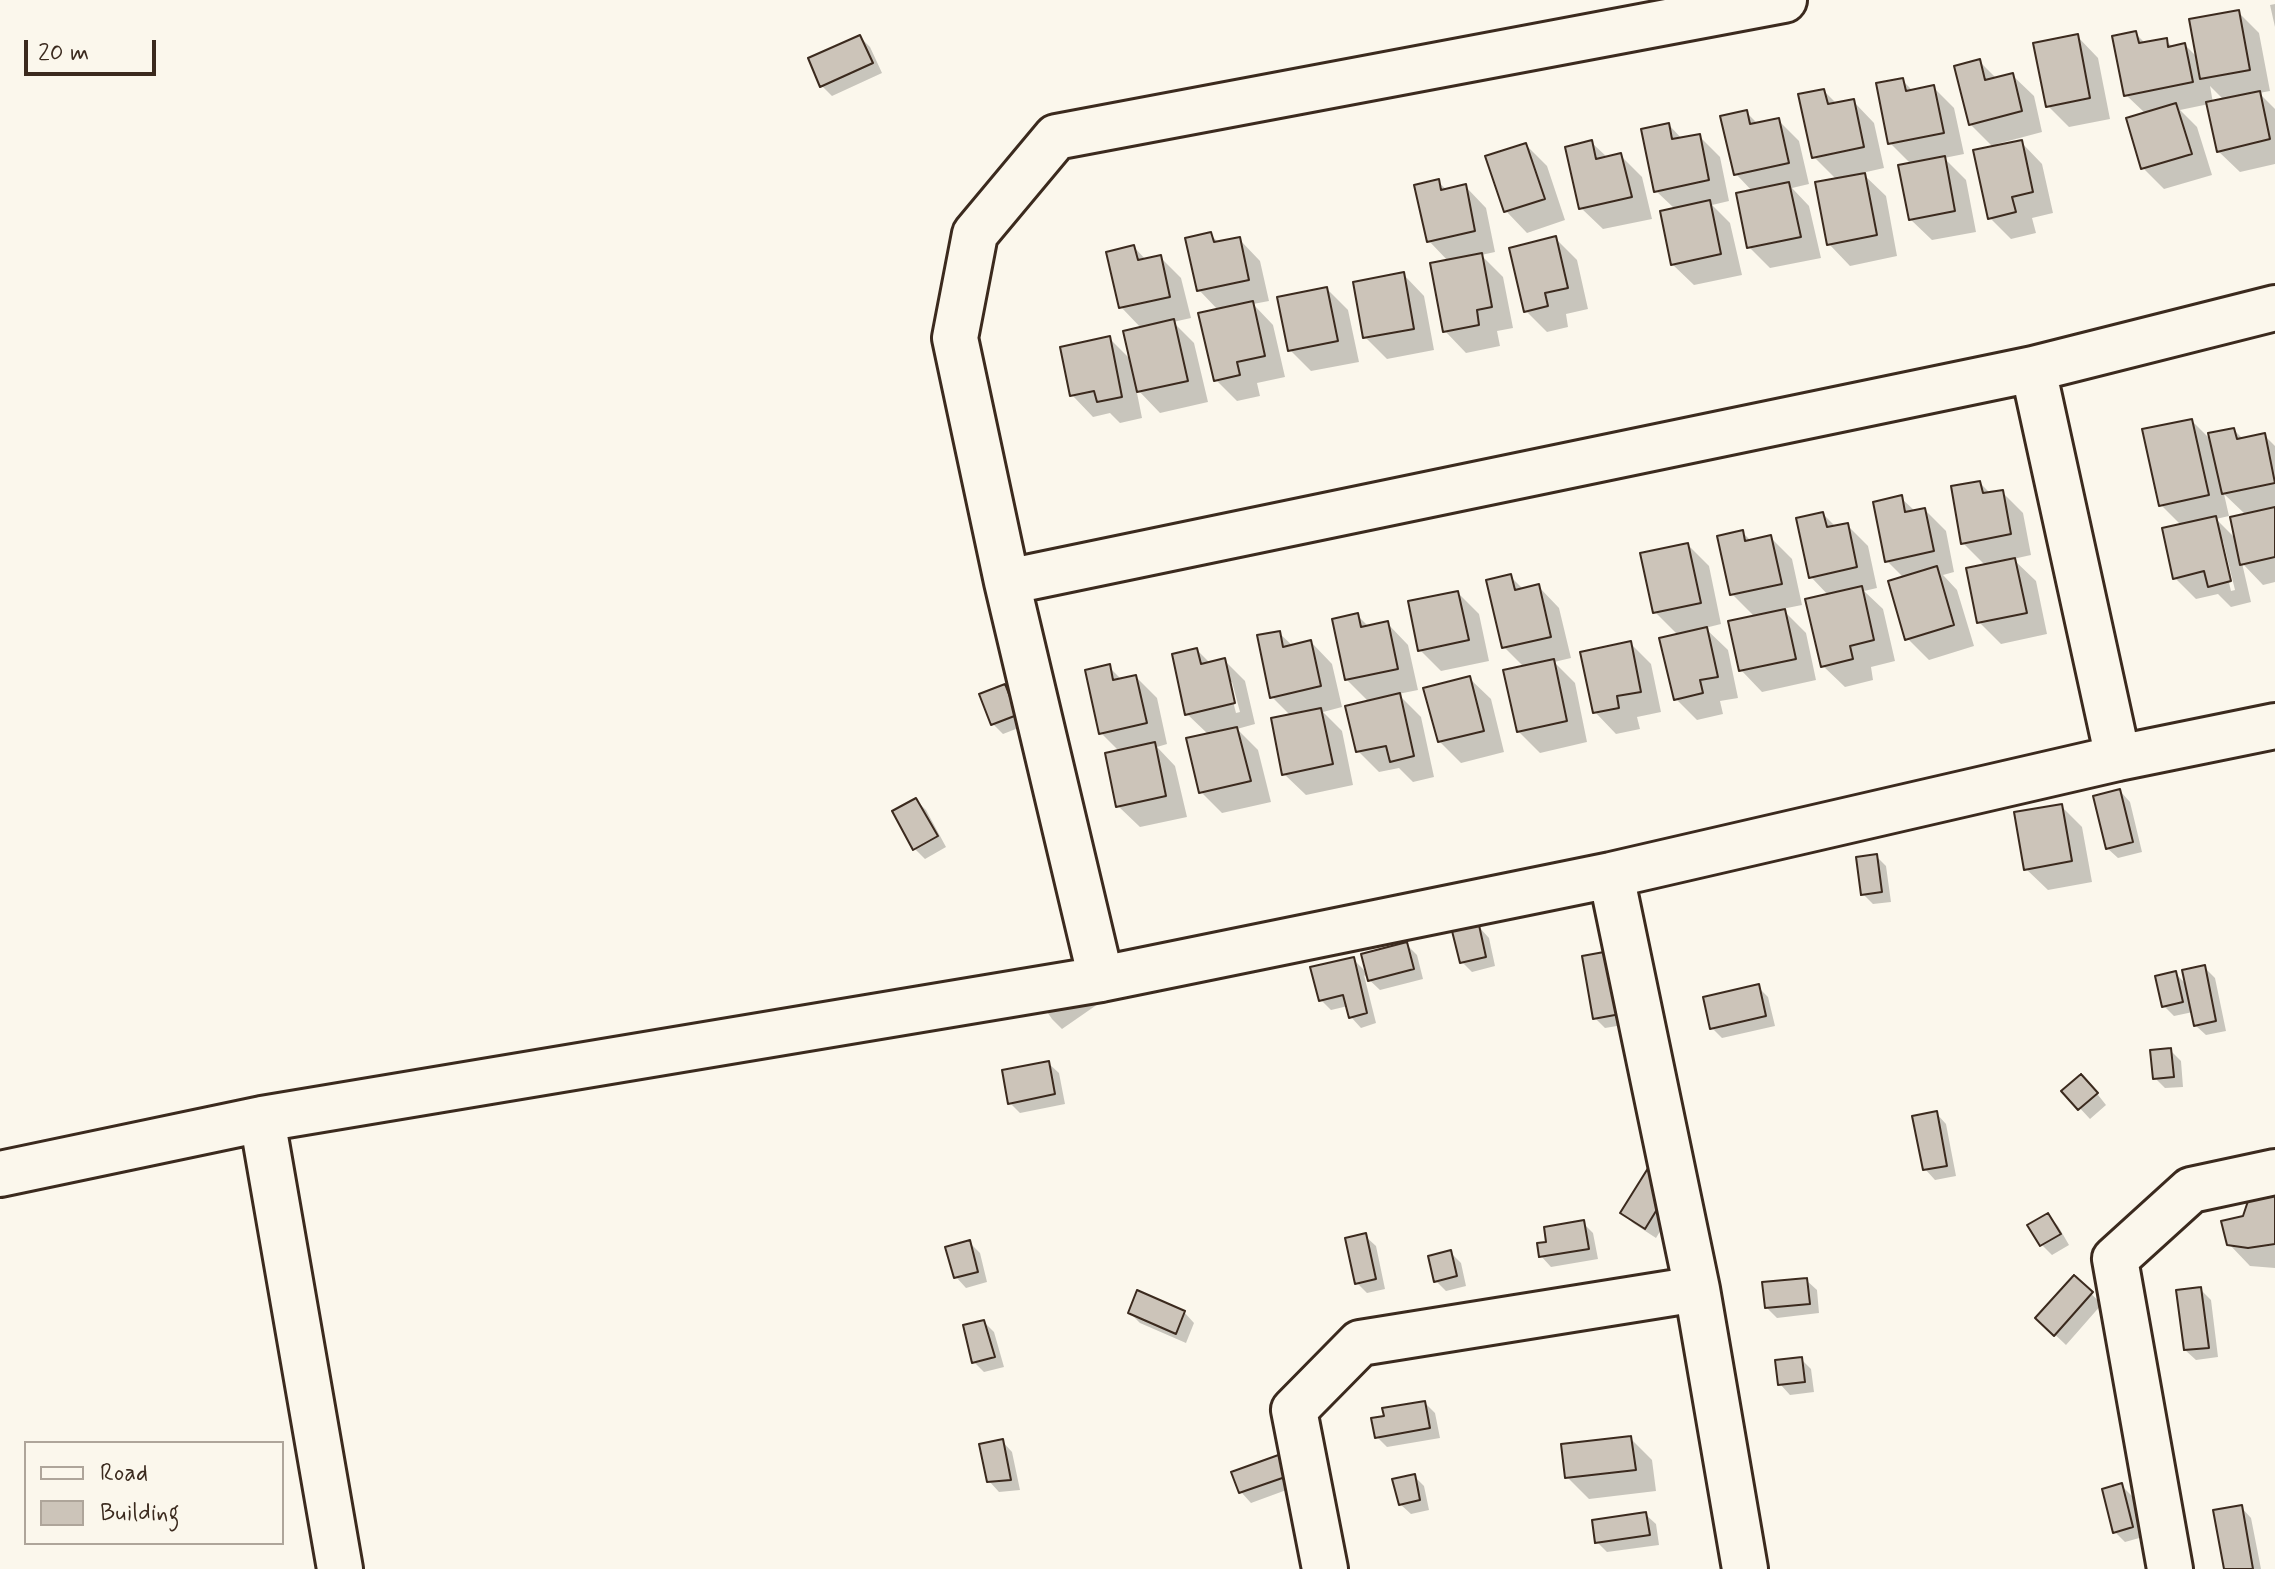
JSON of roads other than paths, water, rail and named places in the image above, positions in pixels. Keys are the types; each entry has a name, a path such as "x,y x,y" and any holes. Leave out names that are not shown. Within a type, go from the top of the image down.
{"street":[{"path":"1101,979 1007,582 955,338 975,234 1056,137 1758,3"},
{"path":"1007,582 2033,369 2275,308"},
{"path":"2033,369 2118,758"},
{"path":"0,1174 262,1119 1101,979 1611,875 2118,758 2275,726"},
{"path":"1611,875 1697,1289 1745,1569"},
{"path":"262,1119 340,1569"},
{"path":"2170,1569 2115,1259 2191,1190 2275,1172"},
{"path":"1325,1569 1294,1410 1360,1343 1697,1289"}]}
